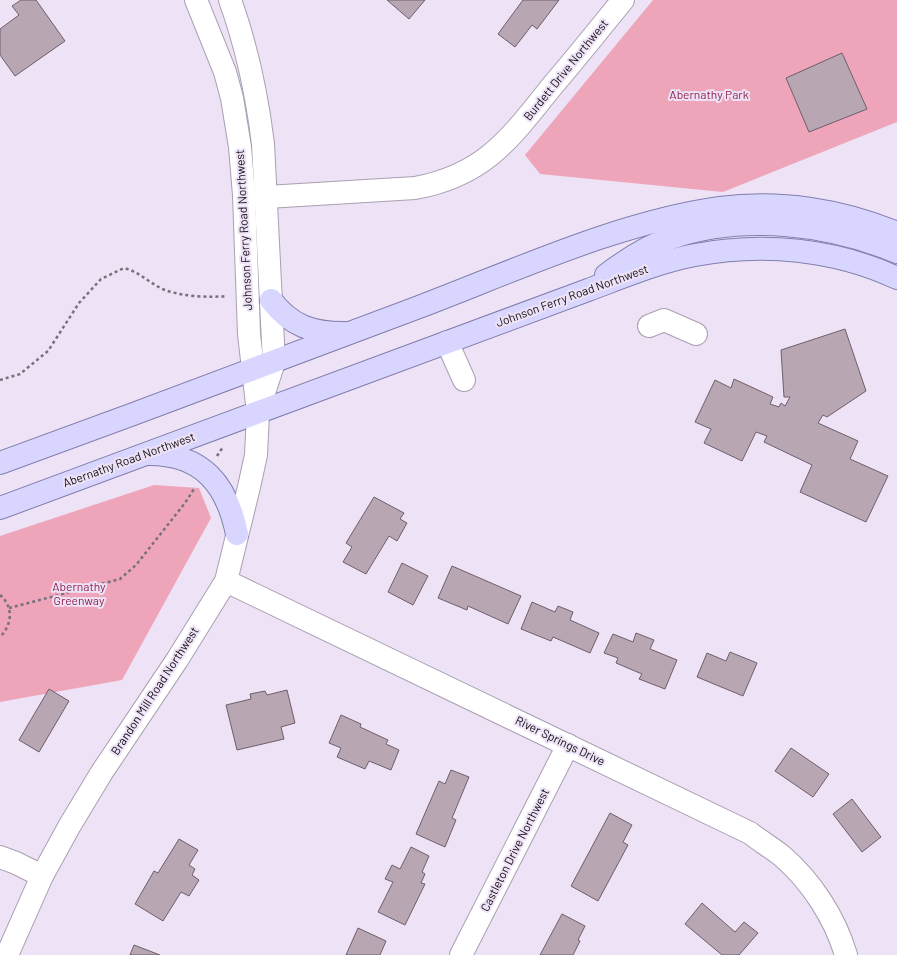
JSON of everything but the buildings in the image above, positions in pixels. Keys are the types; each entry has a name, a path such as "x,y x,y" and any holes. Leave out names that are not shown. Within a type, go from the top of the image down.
{"main road":[{"path":"0,463 252,371 609,235 682,214 722,208 761,206 797,208 860,219 897,233"},
{"path":"588,290 640,252 670,238 708,228 754,225 815,229 852,237 897,252"},
{"name":"Johnson Ferry Road Northwest","path":"258,413 588,290 671,261 722,251 776,249 831,256 871,268 897,278"},
{"path":"271,300 290,320 305,328 318,332 351,333"},
{"name":"Abernathy Road Northwest","path":"0,508 258,413"},
{"path":"147,454 169,456 181,459 194,465 213,478 228,501 237,534"}],"street":[{"name":"Johnson Ferry Road Northwest","path":"196,0 225,72 236,123 244,196 252,371 258,413"},
{"name":"Johnson Ferry Road Northwest","path":"230,0 242,35 254,86 263,144 267,197 274,362 258,413"},
{"name":"Burdett Drive Northwest","path":"267,197 415,188 435,184 469,170 485,160 509,140 623,0"},
{"path":"648,326 664,320 696,334"},
{"path":"447,342 464,380"},
{"name":"Brandon Mill Road Northwest","path":"8,955 42,876 70,825 102,772 177,660 226,581 256,455 258,413"},
{"name":"River Springs Drive","path":"226,581 750,833 782,856 809,884 827,911 846,955"},
{"name":"Castleton Drive Northwest","path":"461,955 568,745"},
{"path":"0,857 42,876"}],"path":[{"path":"0,380 20,374 48,351 84,298 101,279 124,268 135,271 165,290 210,298 226,296"},
{"path":"9,608 120,579 136,565 185,503 196,485"},
{"path":"0,596 7,603 10,618 8,627 0,637"}],"green space":[{"name":"Abernathy Park","path":"653,0 897,0 897,122 723,192 540,174 525,155"},
{"name":"Abernathy Greenway","path":"154,485 199,488 211,518 122,680 0,702 0,536"}]}
